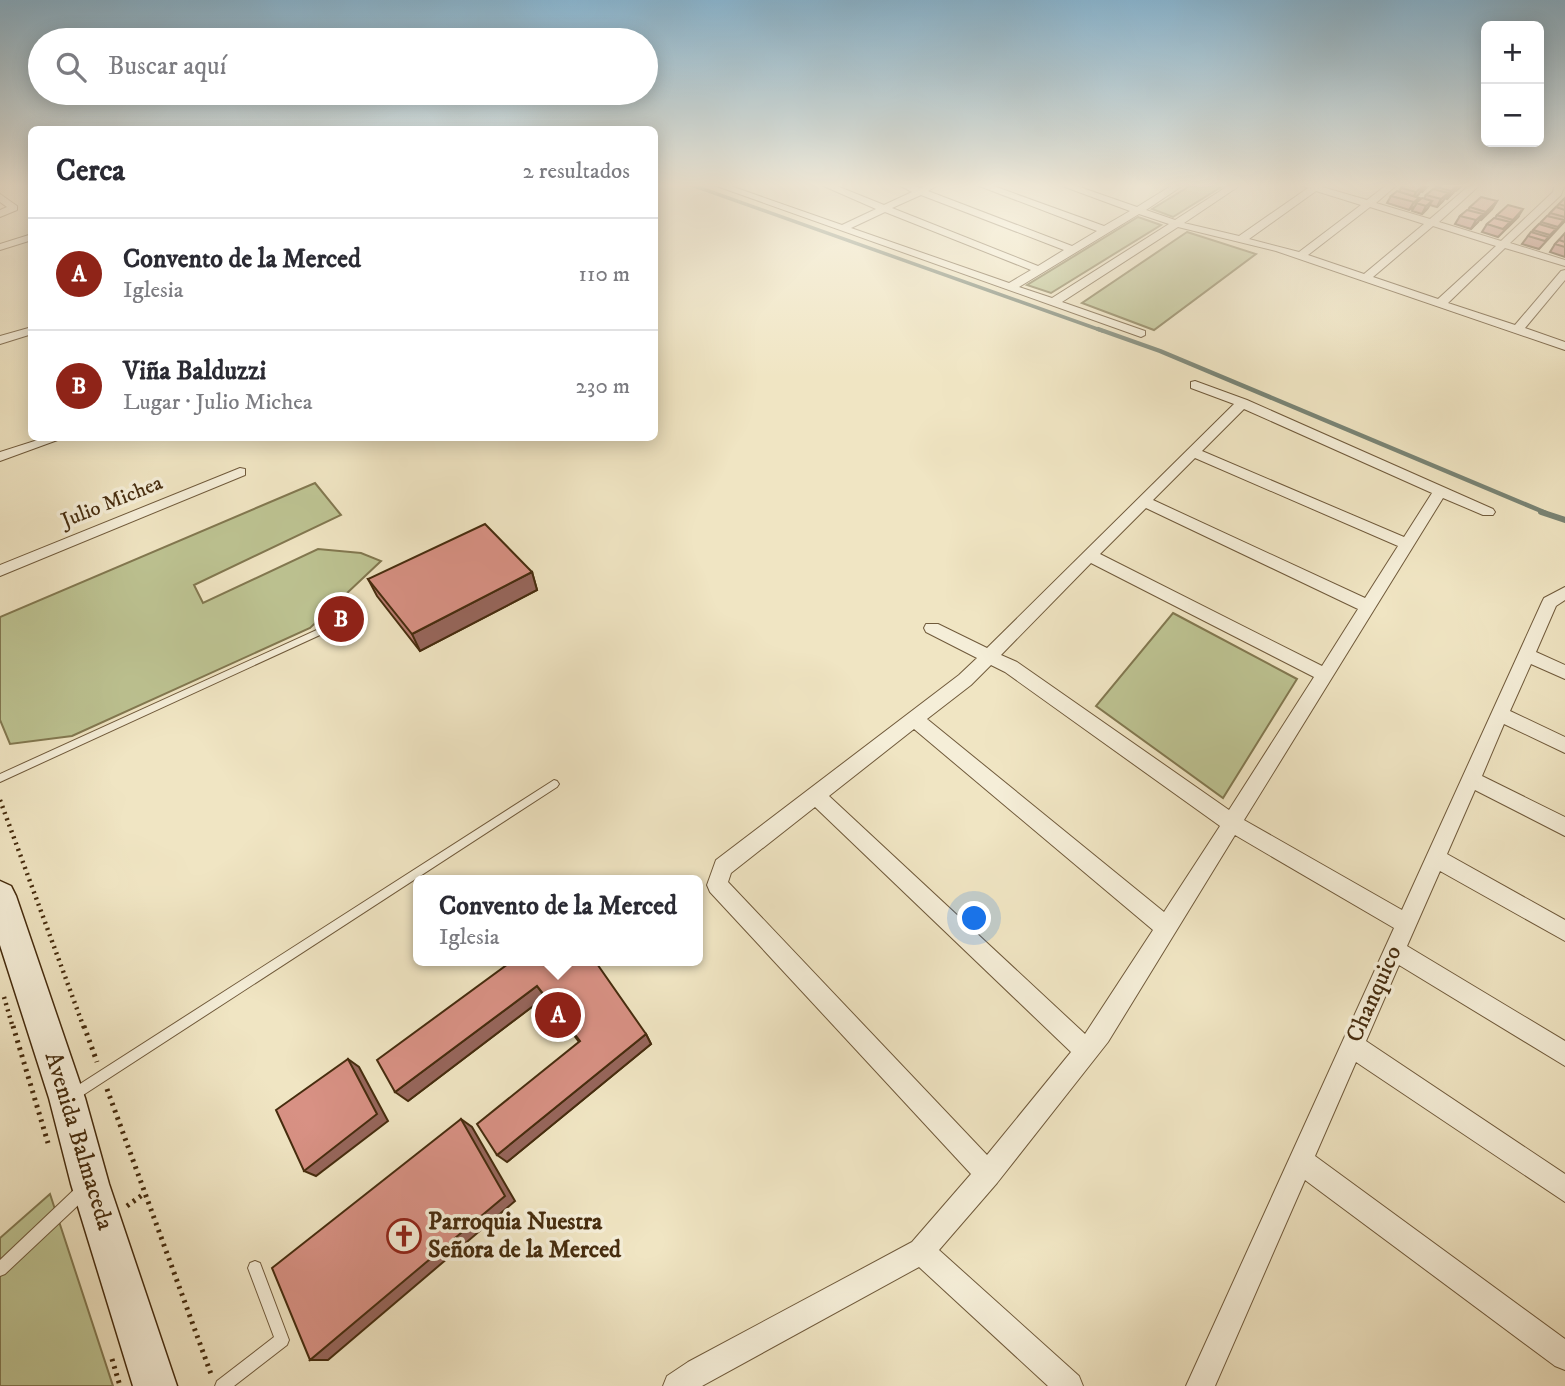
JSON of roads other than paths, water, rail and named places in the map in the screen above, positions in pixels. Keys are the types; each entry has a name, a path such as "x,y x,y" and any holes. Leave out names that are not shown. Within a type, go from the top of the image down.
{"main road":[{"name":"Avenida Balmaceda","path":"0,896 67,1098 90,1184 155,1386"}],"street":[{"path":"900,249 1141,333"},
{"path":"985,249 1039,270"},
{"path":"1054,302 1137,249"},
{"path":"1276,249 1565,346"},
{"path":"1301,256 1311,249"},
{"path":"1365,279 1400,249"},
{"path":"1440,304 1497,249"},
{"path":"1518,249 1565,263"},
{"path":"1010,287 1073,250"},
{"path":"1517,330 1565,273"},
{"path":"0,340 28,331"},
{"path":"1195,385 1242,402 1488,512"},
{"path":"988,1174 717,885 723,867 965,680 1242,402"},
{"path":"0,457 47,441"},
{"path":"1194,453 1407,544"},
{"name":"Julio Michea","path":"0,571 240,472"},
{"path":"677,1386 921,1251 988,1174 1087,1051 1233,824 1440,491"},
{"path":"1145,502 1368,607"},
{"path":"1090,556 1325,675"},
{"name":"Chanquico","path":"1200,1386 1527,655 1560,601"},
{"path":"932,628 991,655 1233,824 1406,924"},
{"path":"1527,655 1565,672"},
{"path":"1500,714 1565,745"},
{"path":"914,719 1167,928"},
{"path":"1471,779 1565,827"},
{"path":"815,796 1087,1051"},
{"path":"1435,858 1565,930"},
{"path":"1394,950 1565,1054"},
{"path":"1351,1045 1565,1189"},
{"path":"1299,1160 1565,1356"},
{"path":"921,1251 1069,1386"}],"lane":[{"path":"0,778 354,616"},
{"path":"414,875 554,785"},
{"path":"67,1098 413,876"},
{"path":"0,1269 90,1184"},
{"path":"222,1386 282,1340 255,1268"}],"waterway":[{"path":"871,249 1103,331"},
{"path":"1098,329 1160,351 1546,513"},
{"path":"1541,512 1565,520"}],"place":[{"name":"Viña Balduzzi","path":"341,619"},
{"name":"Convento de la Merced","path":"558,1015"},
{"name":"Parroquia Nuestra Señora de la Merced","path":"404,1236"}]}
